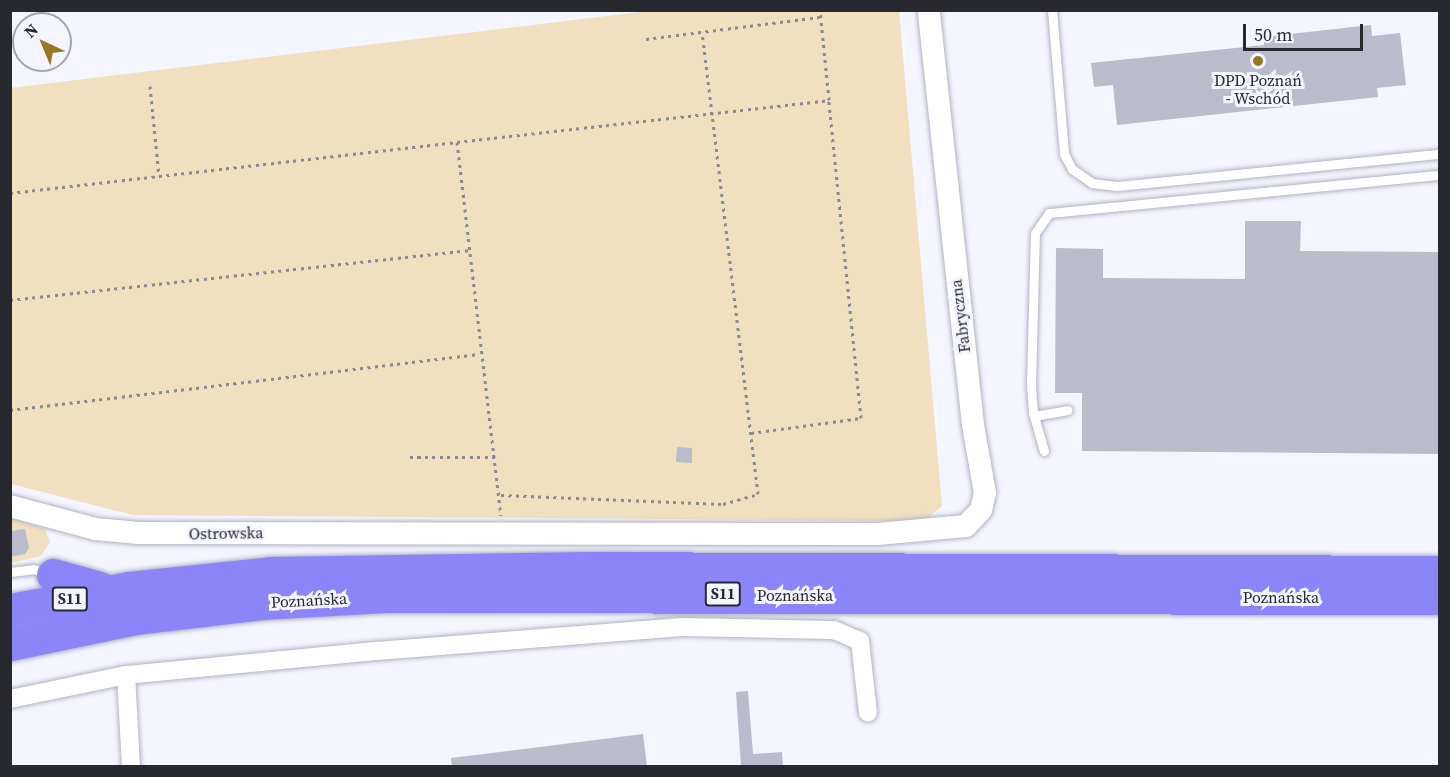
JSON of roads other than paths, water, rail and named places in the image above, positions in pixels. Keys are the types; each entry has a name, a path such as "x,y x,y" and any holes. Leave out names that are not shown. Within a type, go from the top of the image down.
{"highway":[{"name":"Poznańska","path":"10,610 129,588 271,573 586,568 1440,572"},
{"path":"53,575 86,586 129,588"},
{"name":"Poznańska","path":"10,644 135,618 262,603 385,596 1440,598"}],"street":[{"name":"Fabryczna","path":"501,532 878,534 966,526 981,510 985,493 973,425 929,10"},
{"name":"Ostrowska","path":"10,506 95,528 138,534 501,532"},
{"path":"10,699 126,675 682,627 834,630 860,641 868,713"},
{"path":"126,675 131,766"}],"lane":[{"path":"1052,10 1064,154 1072,169 1092,183 1117,186 1440,154"},
{"path":"1044,451 1034,416 1035,233 1049,213 1440,175"},
{"path":"1034,416 1067,410"},
{"path":"10,572 33,568 53,575"}],"place":[{"name":"DPD Poznań - Wschód","path":"1258,61"}]}
